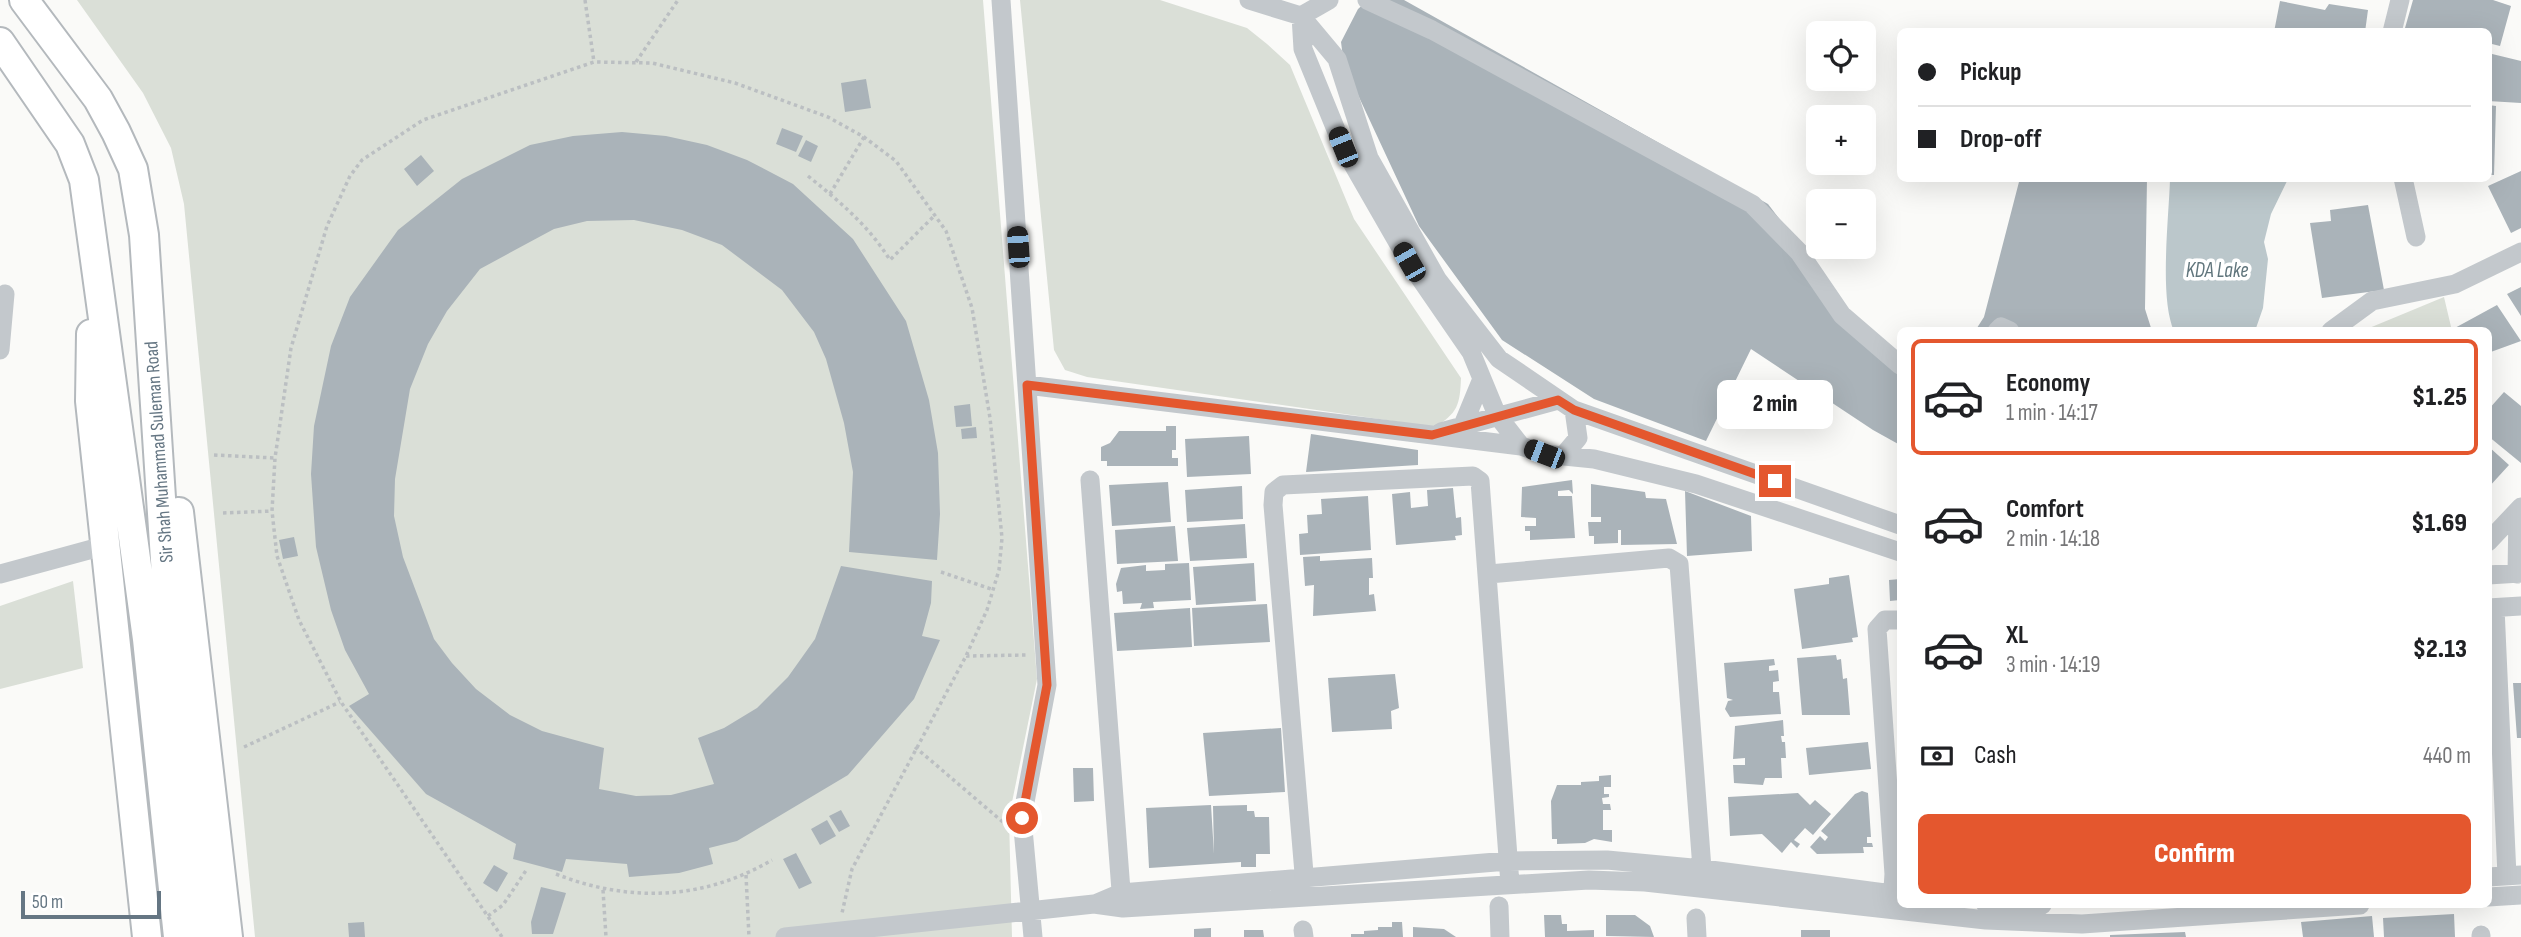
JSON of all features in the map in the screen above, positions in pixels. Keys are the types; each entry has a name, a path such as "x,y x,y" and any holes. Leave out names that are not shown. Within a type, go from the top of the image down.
{"highway":[{"name":"Sir Shah Muhammad Suleman Road","path":"24,0 98,99 134,169 144,235 170,636 201,937"},
{"name":"Sir Shah Muhammad Suleman Road","path":"0,42 70,144 84,180 147,639 178,937"},
{"path":"144,235 194,628 228,937"},
{"path":"92,239 90,401 147,937"}],"street":[{"path":"1001,0 1047,685 1022,818 1033,937"},
{"path":"1250,0 1301,16 1337,59 1369,158 1437,279 1499,359 1566,405 1897,524"},
{"path":"1301,16 1329,0"},
{"path":"1367,0 1432,30 1752,204 1799,252 1842,315 1897,362"},
{"path":"2393,28 2400,0"},
{"path":"1301,16 1303,50 1343,147 1409,262 1471,352 1497,415 1521,446"},
{"path":"2404,182 2416,237"},
{"path":"2336,327 2372,301 2455,284 2521,252"},
{"path":"0,350 5,294"},
{"path":"1464,425 1482,379"},
{"path":"1027,385 1521,446 1544,454 1594,459 1696,484 1897,551"},
{"path":"1432,435 1497,415 1566,405"},
{"path":"1563,456 1578,438 1566,405"},
{"path":"1306,888 1273,492 1283,485 1473,475 1480,481 1483,494 1510,884"},
{"path":"1090,480 1122,900"},
{"path":"2492,538 2520,509"},
{"path":"2492,575 2519,574 2520,509"},
{"path":"0,574 107,545"},
{"path":"2492,553 2519,551"},
{"path":"1489,574 1670,558 1679,564 1704,890"},
{"path":"2505,876 2492,608 2521,606"},
{"path":"1895,899 1877,629 1885,620 1897,620"},
{"path":"1306,888 1508,861 1607,860 1703,869 1895,899"},
{"path":"785,937 1122,900 1306,888 1589,880 1645,882 1704,890 1895,899"},
{"path":"2492,897 2521,895"},
{"path":"1499,906 1500,937"},
{"path":"1934,908 1986,920 2082,924 2316,908"}],"path":[{"path":"585,0 594,62"},
{"path":"636,62 678,0"},
{"path":"502,937 341,702 299,620 277,556 272,511 275,458 291,348 327,226 349,176 362,160 423,120 594,62 636,62 735,83 828,117 864,137 896,161 946,231 972,308 988,404 1002,538 994,590 966,656 852,869 837,932"},
{"path":"830,194 864,137"},
{"path":"808,176 876,238 890,260 935,215"},
{"path":"214,455 275,458"},
{"path":"223,513 272,511"},
{"path":"941,572 994,590"},
{"path":"966,656 1026,655"},
{"path":"244,747 341,702"},
{"path":"915,747 1024,836"},
{"path":"556,874 603,890 645,895 676,894 746,875 772,860"},
{"path":"488,916 503,905 527,869"},
{"path":"746,875 749,937"},
{"path":"603,890 606,937"}],"shaded area":[{"path":"77,0 983,0 1037,679 1009,817 1012,937 255,937 184,204 171,148 143,93"},
{"path":"1020,0 1160,0 1247,28 1290,65 1354,219 1461,378 1460,395 1453,413 1434,427 1087,377 1065,370 1054,350"},
{"path":"2444,297 2451,327 2372,327"},
{"path":"73,581 83,668 0,689 0,606"}],"water":[{"name":"KDA Lake","path":"2170,182 2287,182 2271,214 2264,242 2268,259 2263,308 2256,327 2173,327 2167,299"}],"building":[{"path":"1368,0 1404,0 1768,204 1806,254 1806,259 1810,259 1852,314 1897,352 1897,443 1751,349 1706,441 1594,399 1502,340 1419,226 1344,65 1341,42 1358,9"},
{"path":"2413,0 2493,0 2511,6 2500,46 2492,44 2492,28 2405,28"},
{"path":"2280,1 2325,10 2329,4 2368,10 2366,28 2275,28"},
{"path":"2492,54 2521,61 2521,103 2492,101"},
{"path":"866,79 871,108 845,112 841,83"},
{"path":"2492,106 2496,106 2492,175"},
{"path":"782,128 803,136 796,152 776,144"},
{"path":"622,132 666,136 707,145 747,160 793,184 853,239 906,321 929,400 938,453 940,514 937,560 849,552 853,472 844,423 826,359 814,332 782,290 722,245 682,230 634,220 587,221 554,229 480,269 447,311 428,344 410,389 395,479 394,516 403,557 434,639 452,663 476,689 510,715 542,731 604,748 599,789 636,796 671,795 714,784 698,738 724,728 757,708 788,677 815,639 841,566 932,581 931,603 922,636 940,640 914,699 848,775 737,841 709,848 713,864 679,873 629,877 627,864 566,859 562,872 513,859 516,844 426,794 349,706 369,694 345,650 331,610 316,547 311,474 314,426 331,346 350,297 398,230 462,179 530,145 573,136"},
{"path":"806,140 818,146 811,162 798,156"},
{"path":"421,155 434,171 417,186 404,169"},
{"path":"2521,171 2521,228 2511,233 2488,186"},
{"path":"2019,182 2147,182 2145,309 2151,327 1978,327 1984,317"},
{"path":"2368,205 2384,290 2322,298 2310,223 2331,221 2330,210"},
{"path":"2521,287 2521,316 2507,294"},
{"path":"2497,305 2521,341 2492,352 2492,327 2457,327"},
{"path":"2504,392 2521,406 2521,463 2492,439 2492,406"},
{"path":"970,404 972,426 956,427 954,406"},
{"path":"1166,426 1176,426 1176,450 1172,450 1172,458 1178,458 1178,466 1107,466 1107,461 1101,461 1101,447 1110,443 1119,431 1166,431"},
{"path":"976,427 977,438 962,439 961,429"},
{"path":"1311,434 1418,450 1418,465 1306,472"},
{"path":"1249,436 1251,474 1187,477 1185,439"},
{"path":"2492,450 2509,465 2492,484"},
{"path":"1572,480 1573,494 1569,490 1558,491 1558,496 1572,496 1575,538 1530,540 1530,531 1525,531 1525,526 1536,526 1536,518 1521,517 1522,487"},
{"path":"1168,482 1171,522 1112,526 1109,485"},
{"path":"1591,484 1645,492 1646,498 1666,499 1677,544 1621,545 1621,530 1618,530 1618,543 1594,544 1594,536 1589,536 1588,522 1601,522 1601,517 1591,517"},
{"path":"1242,486 1243,519 1187,522 1185,490"},
{"path":"1453,488 1456,518 1461,517 1462,535 1455,536 1456,540 1396,545 1392,494 1410,492 1411,508 1428,506 1427,490"},
{"path":"1685,491 1751,516 1752,551 1687,556"},
{"path":"1368,496 1371,550 1300,555 1299,534 1308,533 1307,515 1322,514 1321,499"},
{"path":"1245,524 1247,558 1190,561 1187,528"},
{"path":"1175,526 1178,561 1117,564 1115,530"},
{"path":"294,537 298,556 283,559 279,540"},
{"path":"1320,556 1320,561 1372,558 1373,578 1369,578 1369,595 1374,594 1376,611 1313,616 1314,585 1305,586 1303,557"},
{"path":"1189,563 1191,600 1153,602 1154,608 1140,609 1142,603 1123,604 1122,591 1117,592 1116,584 1121,568 1146,565 1146,571 1165,570 1165,564"},
{"path":"1254,563 1256,601 1196,605 1193,567"},
{"path":"1849,575 1858,637 1852,638 1853,642 1802,649 1794,589 1829,584 1829,578"},
{"path":"1897,579 1897,600 1890,601 1889,580"},
{"path":"1267,604 1270,642 1194,646 1192,608"},
{"path":"1190,608 1192,647 1117,651 1114,613"},
{"path":"1836,655 1837,660 1841,659 1843,679 1847,678 1850,715 1802,715 1797,658"},
{"path":"1774,659 1775,665 1769,666 1769,671 1778,670 1779,681 1773,682 1773,692 1779,692 1781,714 1730,717 1725,709 1728,701 1733,700 1727,698 1724,663"},
{"path":"1395,674 1399,708 1391,711 1392,729 1332,732 1328,678"},
{"path":"2513,683 2521,683 2521,738 2517,738"},
{"path":"1783,720 1784,736 1781,736 1782,742 1785,742 1786,758 1781,758 1782,778 1765,778 1763,785 1734,783 1733,765 1745,765 1745,758 1733,759 1735,726"},
{"path":"1281,728 1285,792 1209,796 1203,733"},
{"path":"1868,742 1871,769 1809,775 1806,748"},
{"path":"1073,768 1093,768 1094,801 1074,802"},
{"path":"1611,775 1611,787 1604,787 1604,794 1609,794 1609,797 1602,798 1603,804 1610,804 1611,810 1603,810 1603,830 1612,830 1612,842 1594,839 1585,843 1557,844 1557,839 1552,839 1551,801 1557,785 1581,785 1581,782 1599,781 1599,776"},
{"path":"1862,791 1868,793 1871,837 1867,837 1867,843 1872,843 1873,847 1863,847 1864,853 1817,854 1810,847 1820,836 1825,841 1828,837 1821,831 1855,794"},
{"path":"1798,793 1810,805 1815,800 1831,814 1813,835 1805,828 1794,840 1800,844 1797,848 1791,842 1782,853 1762,834 1730,836 1728,797"},
{"path":"1211,805 1214,854 1213,806 1247,805 1247,811 1254,811 1255,817 1269,817 1270,854 1256,854 1256,867 1241,867 1241,862 1149,868 1146,808"},
{"path":"841,810 850,826 839,832 829,816"},
{"path":"827,820 836,836 820,845 811,829"},
{"path":"796,853 812,883 799,889 783,859"},
{"path":"494,865 508,873 497,892 483,883"},
{"path":"541,887 566,893 553,934 532,934 531,922"},
{"path":"2454,914 2455,937 2384,937 2383,918"},
{"path":"1544,915 1561,915 1562,924 1567,924 1567,931 1594,930 1594,937 1545,937"},
{"path":"1606,915 1635,915 1650,926 1654,937 1606,936"},
{"path":"2372,916 2374,937 2303,937 2301,922"},
{"path":"364,922 365,937 349,937 348,923"},
{"path":"1392,922 1402,922 1403,937 1351,937 1351,934 1378,930 1378,927 1392,927"},
{"path":"1413,927 1444,929 1456,937 1413,937"},
{"path":"1211,928 1211,937 1194,937 1194,929"},
{"path":"1244,930 1263,930 1264,937 1244,937"},
{"path":"1801,930 1830,930 1830,937 1801,937"},
{"path":"2185,932 2186,937 2110,937 2110,935"}],"route":[{"path":"1022,818 1047,685 1027,385 1432,435 1558,400 1574,410 1775,481"}]}
